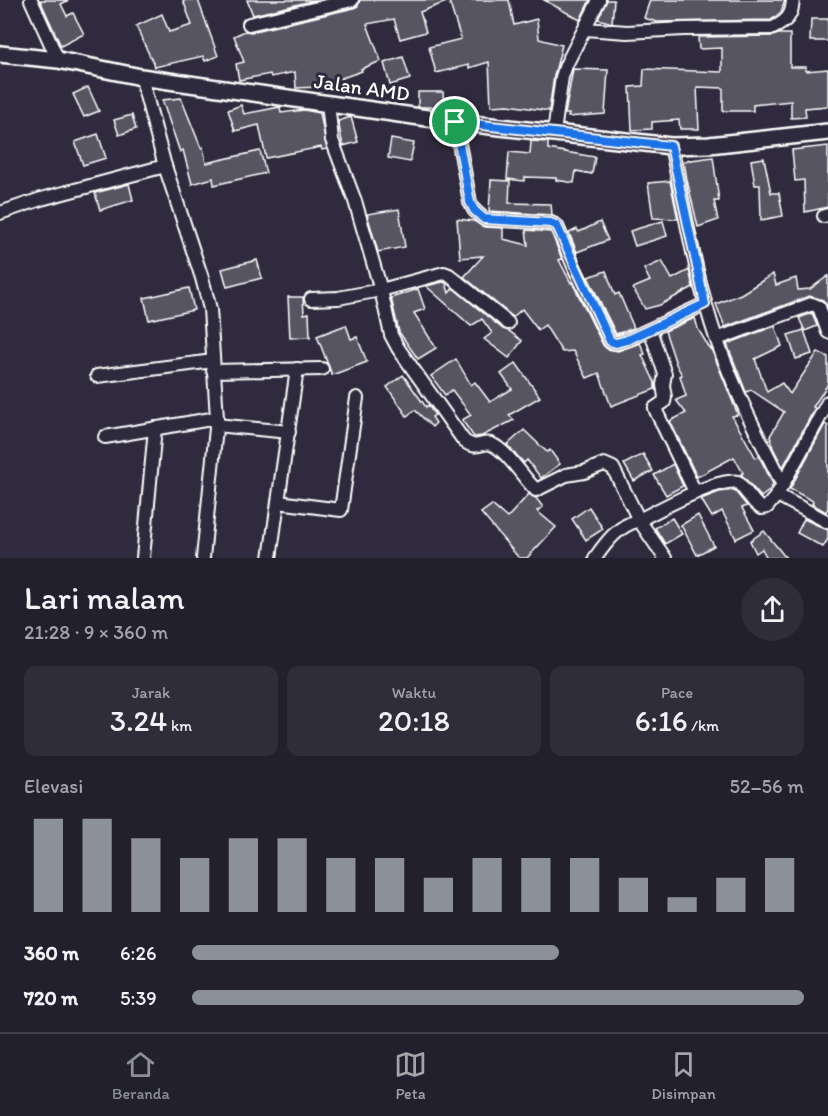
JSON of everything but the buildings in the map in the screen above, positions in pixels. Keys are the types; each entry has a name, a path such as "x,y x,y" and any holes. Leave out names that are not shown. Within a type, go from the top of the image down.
{"street":[{"path":"31,0 58,60"},
{"path":"249,24 352,0"},
{"path":"554,132 562,77 566,65 599,0"},
{"path":"585,29 627,32 684,28 773,28 786,21 792,13 793,0"},
{"name":"Jalan AMD","path":"0,54 58,60 141,77 455,122 671,146 709,145 828,132"},
{"path":"141,77 165,166 210,309 216,422 203,558"},
{"path":"328,103 333,140 355,201 381,290 393,342 464,441 476,447 489,444 499,449 536,490 566,476 607,464 613,468 639,519 664,558"},
{"path":"455,122 470,202 478,215 484,219 554,224 610,341 616,343 627,340 705,304"},
{"path":"671,146 705,304 738,393 780,490 828,522"},
{"path":"0,213 41,199 165,166"},
{"path":"310,299 338,298 381,290 438,274 447,274 508,323"},
{"path":"717,339 812,304 819,307 828,332"},
{"path":"650,330 665,374 664,402 657,406 656,411 695,492"},
{"path":"97,376 213,366 322,369"},
{"path":"270,558 297,369"},
{"path":"278,502 341,510 357,398"},
{"path":"595,558 611,536 630,522 695,492 735,480 757,506 764,509 780,490 828,402"},
{"path":"105,437 155,428 216,422 289,432"},
{"path":"143,558 155,428"}],"route":[{"path":"455,122 671,146 705,304 627,340 616,343 610,341 557,226 551,223 484,219 474,210 470,202 455,122"}]}
